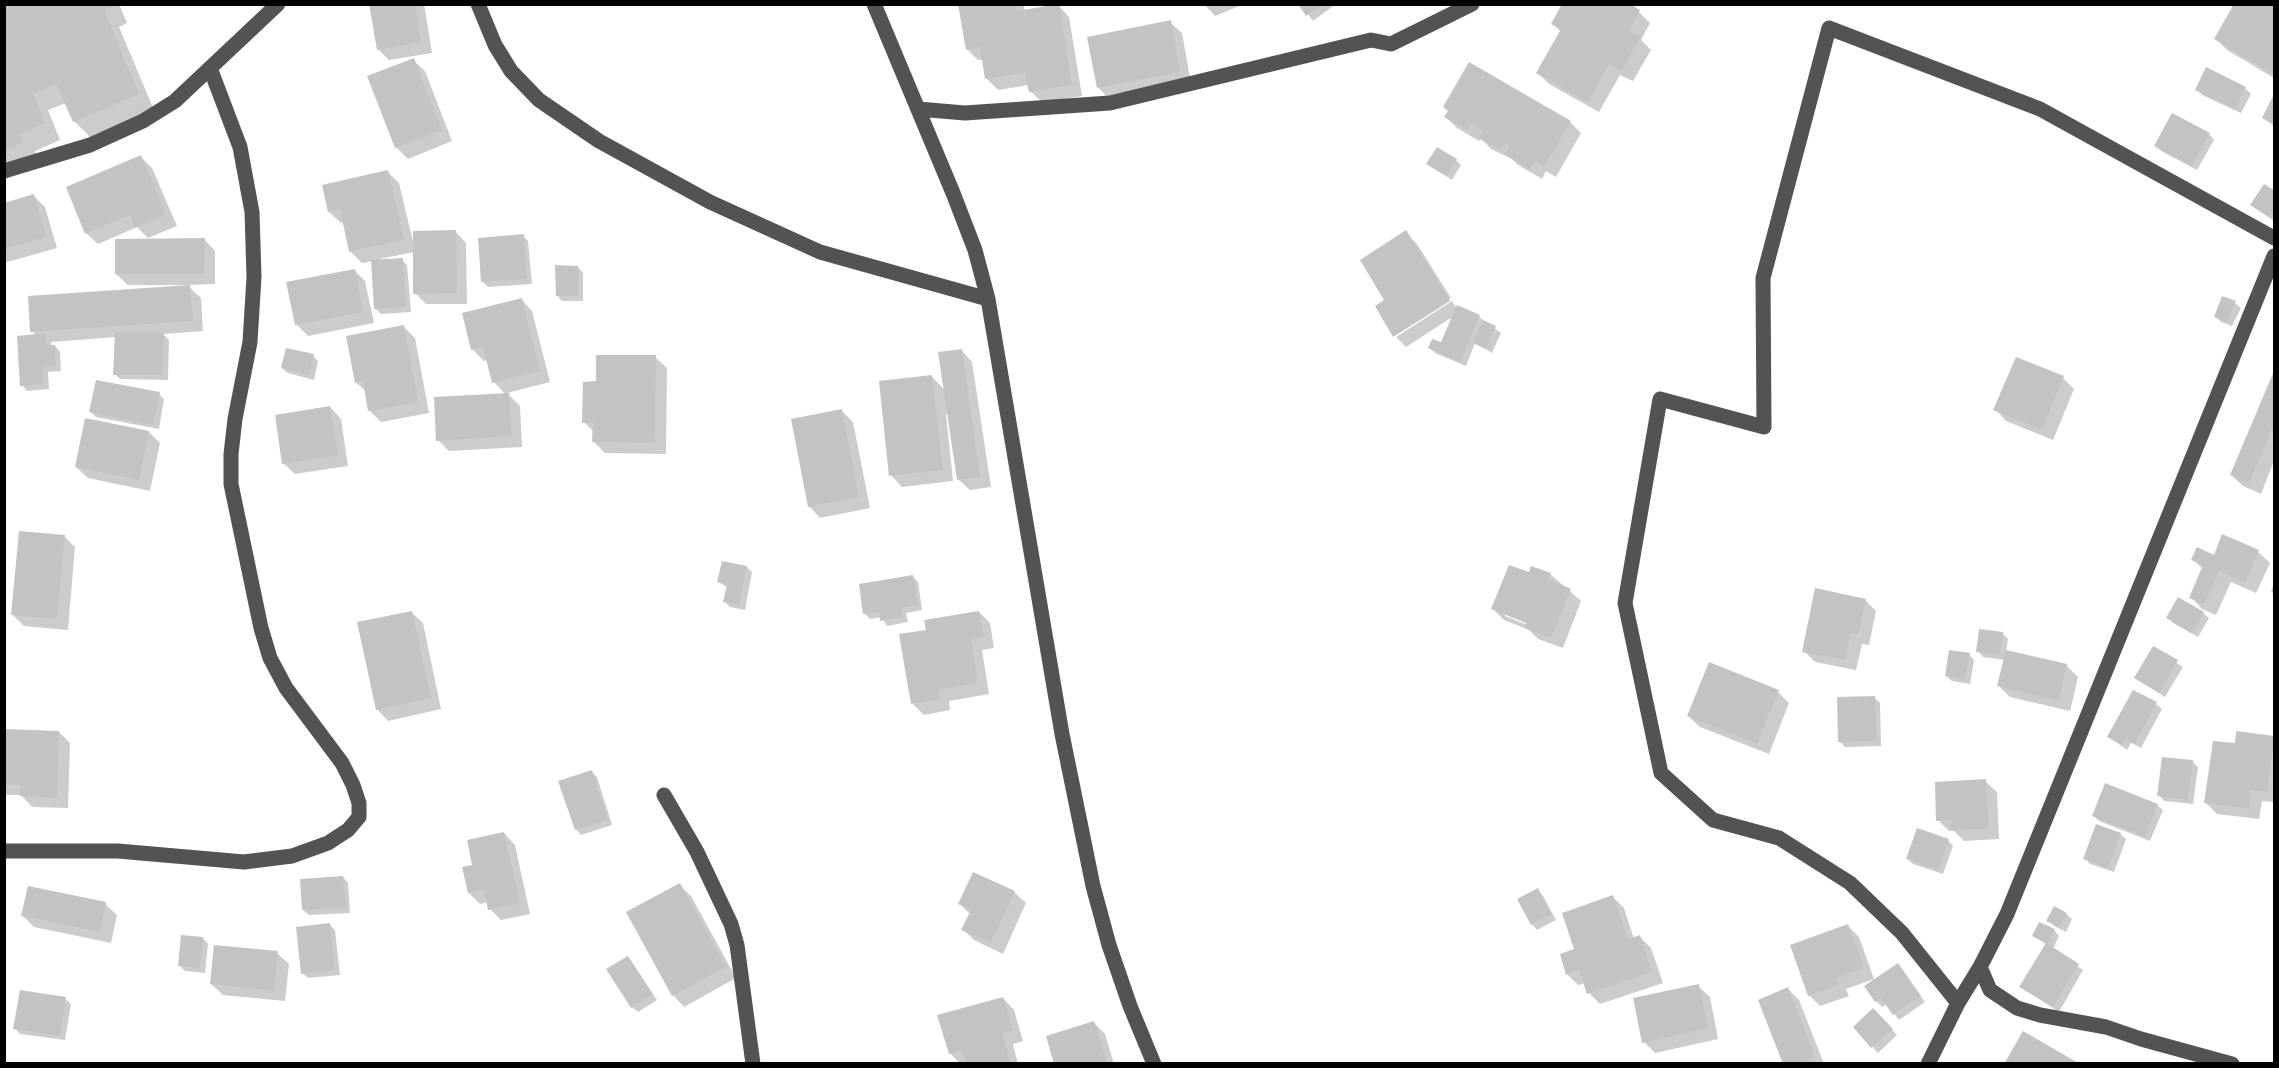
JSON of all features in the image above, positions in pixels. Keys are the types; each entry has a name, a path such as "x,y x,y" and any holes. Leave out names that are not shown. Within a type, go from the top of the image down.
{"street":[{"path":"4,171 90,145 143,121 175,101 278,4"},
{"path":"478,4 495,45 510,71 539,100 599,141 710,202 820,252 988,299"},
{"path":"874,4 975,250 988,299 1062,734 1093,886 1112,955 1154,1064"},
{"path":"918,109 965,113 1110,103 1371,40 1391,44 1472,4"},
{"path":"1958,1003 1902,933 1850,883 1779,838 1713,820 1661,773 1625,603 1660,399 1764,427 1763,278 1829,28 2040,109 2274,238"},
{"path":"4,851 118,851 244,862 292,856 328,843 348,830 359,817 359,803 342,763 286,688 270,658 261,627 231,484 234,430 250,342 254,277 252,212 240,147 210,68"},
{"path":"1928,1064 1958,1003 1980,967 2007,914 2270,277 2274,256"},
{"path":"664,795 697,852 730,924 737,945 753,1064"},
{"path":"1980,967 1990,990 2017,1008 2040,1015 2106,1027 2232,1064"}],"building":[{"path":"4,4 111,4 112,7 104,10 139,94 73,122 56,84 33,94 45,123 19,134 23,143 4,151"},
{"path":"369,4 415,4 421,42 377,50"},
{"path":"958,4 1016,4 1017,11 1059,4 1072,85 1029,92 1025,73 985,79 980,47 966,50"},
{"path":"1298,4 1323,4 1306,16"},
{"path":"1562,4 1630,4 1640,10 1629,31 1641,37 1621,71 1609,64 1588,102 1536,73 1561,29 1551,24"},
{"path":"2234,4 2270,4 2274,7 2274,75 2214,39"},
{"path":"1171,20 1180,72 1097,88 1087,37"},
{"path":"414,58 442,130 395,148 367,76"},
{"path":"1469,62 1571,121 1544,167 1535,161 1530,169 1505,154 1509,146 1504,143 1500,150 1478,138 1483,130 1471,124 1467,130 1444,117 1448,111 1443,107"},
{"path":"2206,67 2246,87 2235,109 2195,90"},
{"path":"2274,94 2274,125 2262,118"},
{"path":"2172,113 2210,133 2192,166 2154,146"},
{"path":"1437,147 1457,159 1446,176 1426,164"},
{"path":"141,155 166,214 135,228 130,215 85,234 66,187"},
{"path":"388,170 404,240 349,252 340,209 328,212 322,185"},
{"path":"2264,184 2274,190 2274,211 2270,218 2250,205"},
{"path":"34,194 46,237 4,249 4,203"},
{"path":"456,230 457,293 413,294 413,231"},
{"path":"1406,230 1450,301 1393,337 1375,306 1384,300 1360,260"},
{"path":"524,234 527,279 481,282 478,238"},
{"path":"205,238 204,274 115,274 115,239"},
{"path":"403,258 406,307 374,309 371,260"},
{"path":"555,265 578,266 578,296 556,296"},
{"path":"355,269 363,312 295,325 286,282"},
{"path":"190,285 193,321 30,332 28,296"},
{"path":"2222,296 2236,301 2227,322 2214,317"},
{"path":"522,298 540,371 492,383 483,347 471,350 462,313"},
{"path":"1457,305 1480,315 1460,362 1428,348 1432,339 1441,342"},
{"path":"1483,320 1496,326 1486,349 1473,343"},
{"path":"404,325 418,402 368,411 363,381 355,383 346,336"},
{"path":"115,332 164,333 163,375 113,375"},
{"path":"46,333 47,345 55,345 56,366 43,367 44,384 20,386 17,336"},
{"path":"286,348 314,354 309,375 281,368"},
{"path":"962,349 980,477 957,480 938,352"},
{"path":"596,355 656,355 655,443 592,442 593,422 582,423 583,382 596,381"},
{"path":"2016,357 2064,376 2042,430 1993,410"},
{"path":"2274,371 2274,424 2249,483 2230,475"},
{"path":"932,375 943,470 889,476 879,381"},
{"path":"96,380 160,392 153,425 89,412"},
{"path":"509,393 512,436 436,441 434,397"},
{"path":"330,406 338,455 282,464 275,415"},
{"path":"842,409 859,497 808,507 791,419"},
{"path":"85,418 149,431 139,480 75,467"},
{"path":"19,531 65,535 57,619 11,615"},
{"path":"2222,534 2259,550 2245,583 2219,571 2204,604 2189,598 2203,565 2191,560 2197,547 2214,555"},
{"path":"722,561 747,566 739,605 723,602 727,585 717,582"},
{"path":"1509,565 1529,572 1531,566 1551,573 1548,579 1571,589 1551,638 1525,628 1526,623 1491,609"},
{"path":"913,575 918,605 902,608 903,617 880,621 879,612 863,614 859,584"},
{"path":"1815,588 1866,599 1858,635 1851,633 1845,660 1802,652"},
{"path":"2178,597 2204,612 2192,633 2166,618"},
{"path":"412,611 431,698 376,710 357,622"},
{"path":"979,611 984,637 971,639 978,683 938,690 940,699 911,704 899,634 926,630 924,620"},
{"path":"1979,629 2003,632 2000,655 1976,652"},
{"path":"2153,646 2178,660 2159,693 2134,678"},
{"path":"1949,650 1970,653 1965,679 1945,676"},
{"path":"2006,650 2067,664 2059,701 1997,686"},
{"path":"1709,662 1779,690 1757,744 1687,716"},
{"path":"2133,690 2157,702 2135,744 2125,738 2122,745 2107,737"},
{"path":"1875,696 1877,741 1838,742 1837,697"},
{"path":"4,729 59,731 57,798 20,796 20,785 4,784"},
{"path":"2236,731 2274,736 2267,792 2251,790 2249,809 2204,803 2213,741 2235,743"},
{"path":"2162,757 2193,760 2188,800 2157,796"},
{"path":"592,770 608,820 575,830 558,781"},
{"path":"1986,779 1989,829 1951,830 1951,820 1936,821 1935,782"},
{"path":"2105,783 2158,804 2145,837 2092,816"},
{"path":"2096,824 2121,833 2108,868 2083,859"},
{"path":"1917,828 1949,839 1938,870 1906,859"},
{"path":"504,832 520,903 488,910 484,890 468,893 462,867 472,865 467,840"},
{"path":"973,872 1015,891 991,943 961,930 971,910 958,904"},
{"path":"343,876 346,908 302,910 300,879"},
{"path":"680,883 726,967 672,996 626,912"},
{"path":"28,886 106,902 100,932 21,916"},
{"path":"1538,888 1551,914 1531,925 1517,899"},
{"path":"1613,895 1628,939 1640,935 1652,972 1587,994 1579,970 1566,975 1560,954 1574,949 1562,913"},
{"path":"2054,906 2067,913 2060,927 2046,921"},
{"path":"2039,922 2055,929 2048,944 2079,964 2053,1007 2019,987 2046,943 2032,936"},
{"path":"330,923 335,970 301,974 296,927"},
{"path":"1848,924 1864,968 1836,978 1839,985 1808,996 1790,945"},
{"path":"181,935 203,937 200,968 178,966"},
{"path":"214,945 278,951 274,991 210,984"},
{"path":"628,956 653,994 631,1008 606,969"},
{"path":"1898,963 1921,996 1893,1015 1881,998 1875,1002 1864,986"},
{"path":"1699,984 1708,1028 1642,1043 1633,998"},
{"path":"1788,987 1815,1057 1801,1064 1783,1064 1758,1000"},
{"path":"20,990 66,997 60,1036 13,1029"},
{"path":"1003,997 1013,1030 1002,1033 1011,1064 966,1064 962,1050 949,1054 937,1015"},
{"path":"1873,1008 1893,1029 1871,1048 1853,1027"},
{"path":"1094,1021 1108,1064 1054,1064 1046,1036"},
{"path":"2023,1031 2080,1064 2004,1064"}]}
